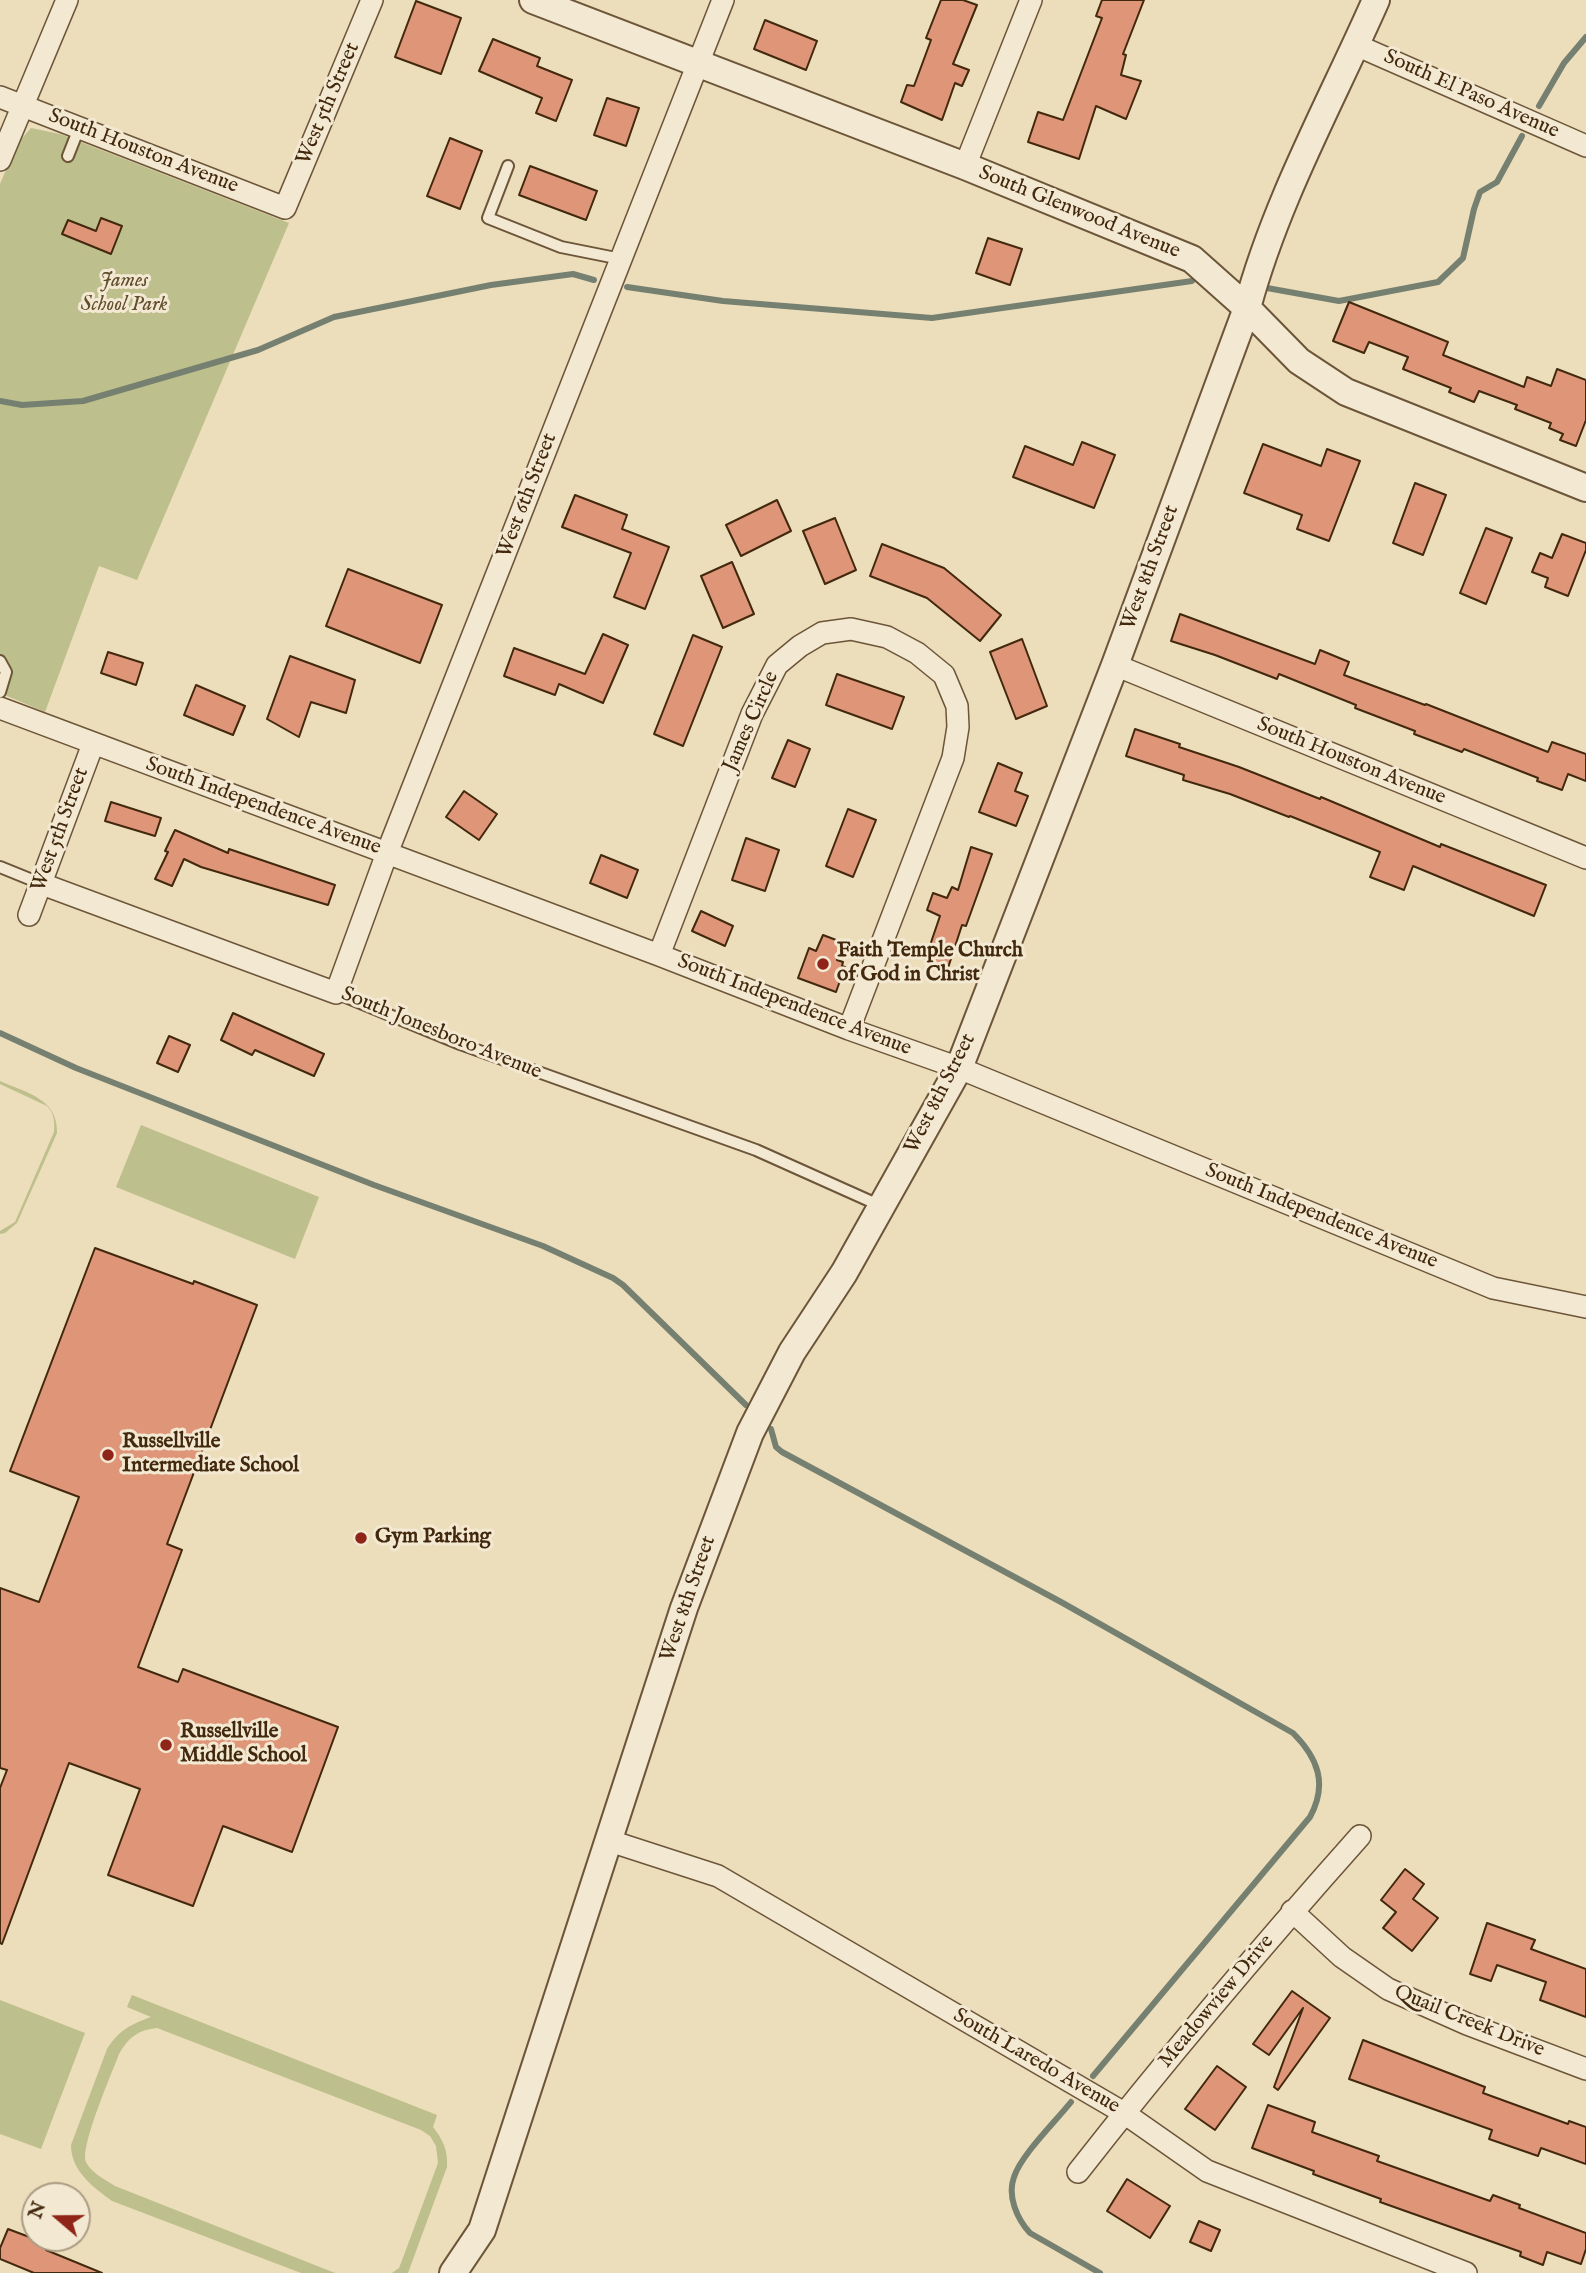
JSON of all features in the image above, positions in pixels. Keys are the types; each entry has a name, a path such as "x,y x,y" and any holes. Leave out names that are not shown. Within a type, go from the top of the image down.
{"street":[{"path":"0,160 67,0"},
{"name":"West 5th Street","path":"285,208 372,0"},
{"name":"South Glenwood Avenue","path":"533,0 965,166 1192,259 1247,308 1299,361 1346,392 1586,488"},
{"name":"West 6th Street","path":"336,993 387,853 723,0"},
{"path":"965,166 1031,0"},
{"name":"West 8th Street","path":"453,2273 482,2230 684,1608 750,1433 792,1352 844,1273 959,1068 1115,666 1247,308 1257,269 1319,120 1376,0"},
{"name":"South El Paso Avenue","path":"1356,45 1586,146"},
{"name":"South Houston Avenue","path":"0,97 285,208"},
{"name":"James Circle","path":"659,955 752,713 777,665 800,646 822,633 851,629 887,637 917,653 944,675 957,706 958,727 954,758 849,1029"},
{"name":"South Houston Avenue","path":"1115,666 1586,858"},
{"name":"South Independence Avenue","path":"0,708 849,1029 959,1068 1493,1288 1586,1307"},
{"name":"West 5th Street","path":"29,915 93,744"},
{"name":"South Jonesboro Avenue","path":"42,884 336,993"},
{"name":"Meadowview Drive","path":"1078,2172 1292,1911 1360,1836"},
{"name":"South Laredo Avenue","path":"610,1841 718,1876 1124,2113 1207,2171 1466,2273"},
{"name":"Quail Creek Drive","path":"1292,1911 1342,1957 1388,1989 1467,2024 1586,2069"}],"lane":[{"path":"68,156 79,128"},
{"path":"508,166 488,218 561,247 621,259"},
{"path":"0,661 6,672 0,692"},
{"name":"South Jonesboro Avenue","path":"0,867 42,884"},
{"name":"South Jonesboro Avenue","path":"336,993 471,1048 756,1150 881,1206"}],"green space":[{"name":"James School Park","path":"31,128 60,134 289,223 137,580 99,566 45,712 0,693 0,184 17,144"},
{"path":"0,1081 30,1093 46,1104 52,1112 56,1121 57,1133 17,1223 0,1234 0,1231 15,1222 54,1132 54,1125 53,1115 47,1106 0,1084"},
{"path":"141,1125 319,1197 295,1259 116,1187"},
{"path":"132,1995 437,2115 433,2127 444,2146 447,2167 408,2273 392,2273 399,2268 438,2163 436,2146 430,2136 421,2130 157,2028 135,2035 119,2054 88,2141 85,2154 88,2166 115,2186 335,2273 301,2273 112,2201 91,2184 75,2163 71,2145 107,2049 126,2029 151,2017 127,2007"},
{"path":"0,2000 85,2033 41,2149 0,2134"}],"building":[{"path":"941,0 963,0 977,5 953,64 969,70 962,86 955,83 942,120 901,102 907,85 914,86 931,40 926,38"},
{"path":"1102,0 1144,0 1123,54 1126,55 1121,75 1141,81 1126,119 1096,106 1079,159 1028,142 1038,112 1063,120 1102,18 1096,16"},
{"path":"416,1 461,18 441,74 395,57"},
{"path":"765,20 817,41 806,70 754,49"},
{"path":"493,39 540,58 537,66 572,80 556,121 536,113 542,98 479,71"},
{"path":"607,98 639,108 626,146 594,135"},
{"path":"450,138 482,151 460,209 427,196"},
{"path":"530,166 597,191 586,220 519,195"},
{"path":"101,218 122,226 111,254 62,234 68,220 96,231"},
{"path":"988,238 1022,249 1010,285 976,273"},
{"path":"1349,302 1448,342 1443,355 1524,387 1527,377 1551,386 1557,369 1586,380 1586,420 1576,446 1560,440 1563,434 1549,428 1551,423 1515,409 1517,405 1479,391 1474,402 1449,392 1451,388 1403,369 1408,357 1369,342 1364,353 1333,341"},
{"path":"1082,442 1115,455 1094,508 1013,477 1025,446 1073,465"},
{"path":"1263,444 1321,466 1327,449 1360,461 1329,541 1297,529 1302,515 1244,493"},
{"path":"1415,483 1446,495 1423,555 1393,543"},
{"path":"575,495 627,515 622,529 669,547 645,609 614,597 631,553 562,527"},
{"path":"777,500 791,531 741,556 726,525"},
{"path":"835,518 856,570 825,584 803,531"},
{"path":"1486,528 1512,538 1486,604 1460,593"},
{"path":"1562,534 1586,543 1586,550 1568,596 1545,587 1548,578 1532,572 1540,553 1552,558"},
{"path":"882,544 944,568 1001,615 980,641 927,598 870,576"},
{"path":"732,562 754,614 723,628 701,576"},
{"path":"348,569 442,605 420,663 326,626"},
{"path":"1180,614 1315,664 1320,650 1349,662 1344,675 1548,752 1552,742 1586,754 1586,781 1568,774 1562,790 1464,749 1462,752 1414,734 1415,731 1279,674 1277,679 1171,641"},
{"path":"603,634 628,645 603,703 559,684 555,695 504,676 514,648 585,674"},
{"path":"693,635 722,647 683,746 654,734"},
{"path":"1022,639 1047,706 1016,719 990,652"},
{"path":"108,652 143,663 136,685 101,673"},
{"path":"290,656 355,680 346,713 311,702 299,737 267,719"},
{"path":"837,674 904,697 892,729 826,705"},
{"path":"196,685 245,706 233,735 184,715"},
{"path":"1135,729 1320,799 1321,797 1440,847 1441,844 1546,885 1534,916 1413,866 1404,890 1370,877 1380,852 1230,794 1183,780 1184,775 1126,756"},
{"path":"788,740 810,749 795,787 772,778"},
{"path":"998,763 1022,773 1015,791 1028,796 1016,826 979,812"},
{"path":"464,791 497,814 479,840 446,817"},
{"path":"111,802 161,818 155,836 105,821"},
{"path":"848,809 876,820 853,877 826,866"},
{"path":"175,830 228,853 229,849 335,885 328,905 201,867 184,859 172,886 155,879"},
{"path":"746,838 779,850 765,891 732,880"},
{"path":"971,847 992,854 966,926 962,925 948,968 925,960 940,916 927,910 933,893 947,898 952,887 958,890"},
{"path":"601,855 638,870 627,898 590,883"},
{"path":"701,911 733,926 725,946 692,931"},
{"name":"Faith Temple Church of God in Christ","path":"823,935 844,943 837,960 843,962 842,966 845,967 836,992 798,978 809,948 816,951"},
{"path":"233,1013 324,1054 314,1076 255,1050 252,1055 221,1040"},
{"path":"169,1036 190,1045 178,1072 157,1063"},
{"path":"95,1248 257,1305 167,1544 182,1550 138,1667 178,1682 183,1669 338,1727 292,1852 223,1826 193,1906 108,1875 140,1789 69,1763 2,1944 0,1788 7,1770 0,1768 0,1588 39,1602 79,1497 10,1471"},
{"path":"1405,1869 1424,1884 1413,1899 1438,1918 1412,1951 1383,1928 1396,1912 1381,1900"},
{"path":"1487,1923 1535,1940 1531,1949 1586,1969 1586,2017 1540,2000 1546,1982 1497,1965 1491,1981 1470,1974"},
{"path":"1292,1991 1330,2018 1278,2090 1274,2087 1303,2008 1269,2055 1253,2044"},
{"path":"1363,2040 1485,2087 1483,2093 1568,2124 1569,2121 1586,2127 1586,2164 1541,2148 1538,2156 1489,2139 1492,2130 1349,2079"},
{"path":"1217,2066 1246,2087 1215,2130 1185,2109"},
{"path":"1268,2105 1315,2122 1312,2132 1379,2156 1377,2161 1490,2201 1493,2195 1520,2205 1519,2208 1586,2233 1586,2249 1581,2264 1547,2252 1543,2265 1520,2256 1521,2252 1380,2202 1381,2199 1252,2148"},
{"path":"1127,2179 1170,2206 1150,2238 1107,2211"},
{"path":"1199,2221 1220,2230 1211,2251 1190,2242"},
{"path":"8,2229 21,2234 21,2252 51,2252 102,2273 34,2273 0,2259 0,2248"}],"waterway":[{"path":"1539,106 1564,63 1586,37"},
{"path":"1267,288 1339,301 1438,282 1463,258 1480,192 1497,182 1522,136"},
{"path":"0,401 22,405 83,401 258,350 334,317 491,285 573,274 594,280"},
{"path":"627,287 723,301 932,318 1192,281"},
{"path":"0,1033 76,1068 374,1185 543,1246 613,1278 746,1405"},
{"path":"771,1429 776,1447 782,1452 1061,1602 1293,1733 1314,1762 1319,1783 1310,1817 1093,2076"},
{"path":"1071,2102 1018,2168 1012,2184 1013,2199 1017,2214 1030,2233 1100,2273"}],"place":[{"name":"Faith Temple Church of God in Christ","path":"823,964"},
{"name":"Russellville Intermediate School","path":"108,1455"},
{"name":"Gym Parking","path":"361,1538"},
{"name":"Russellville Middle School","path":"166,1745"}]}
